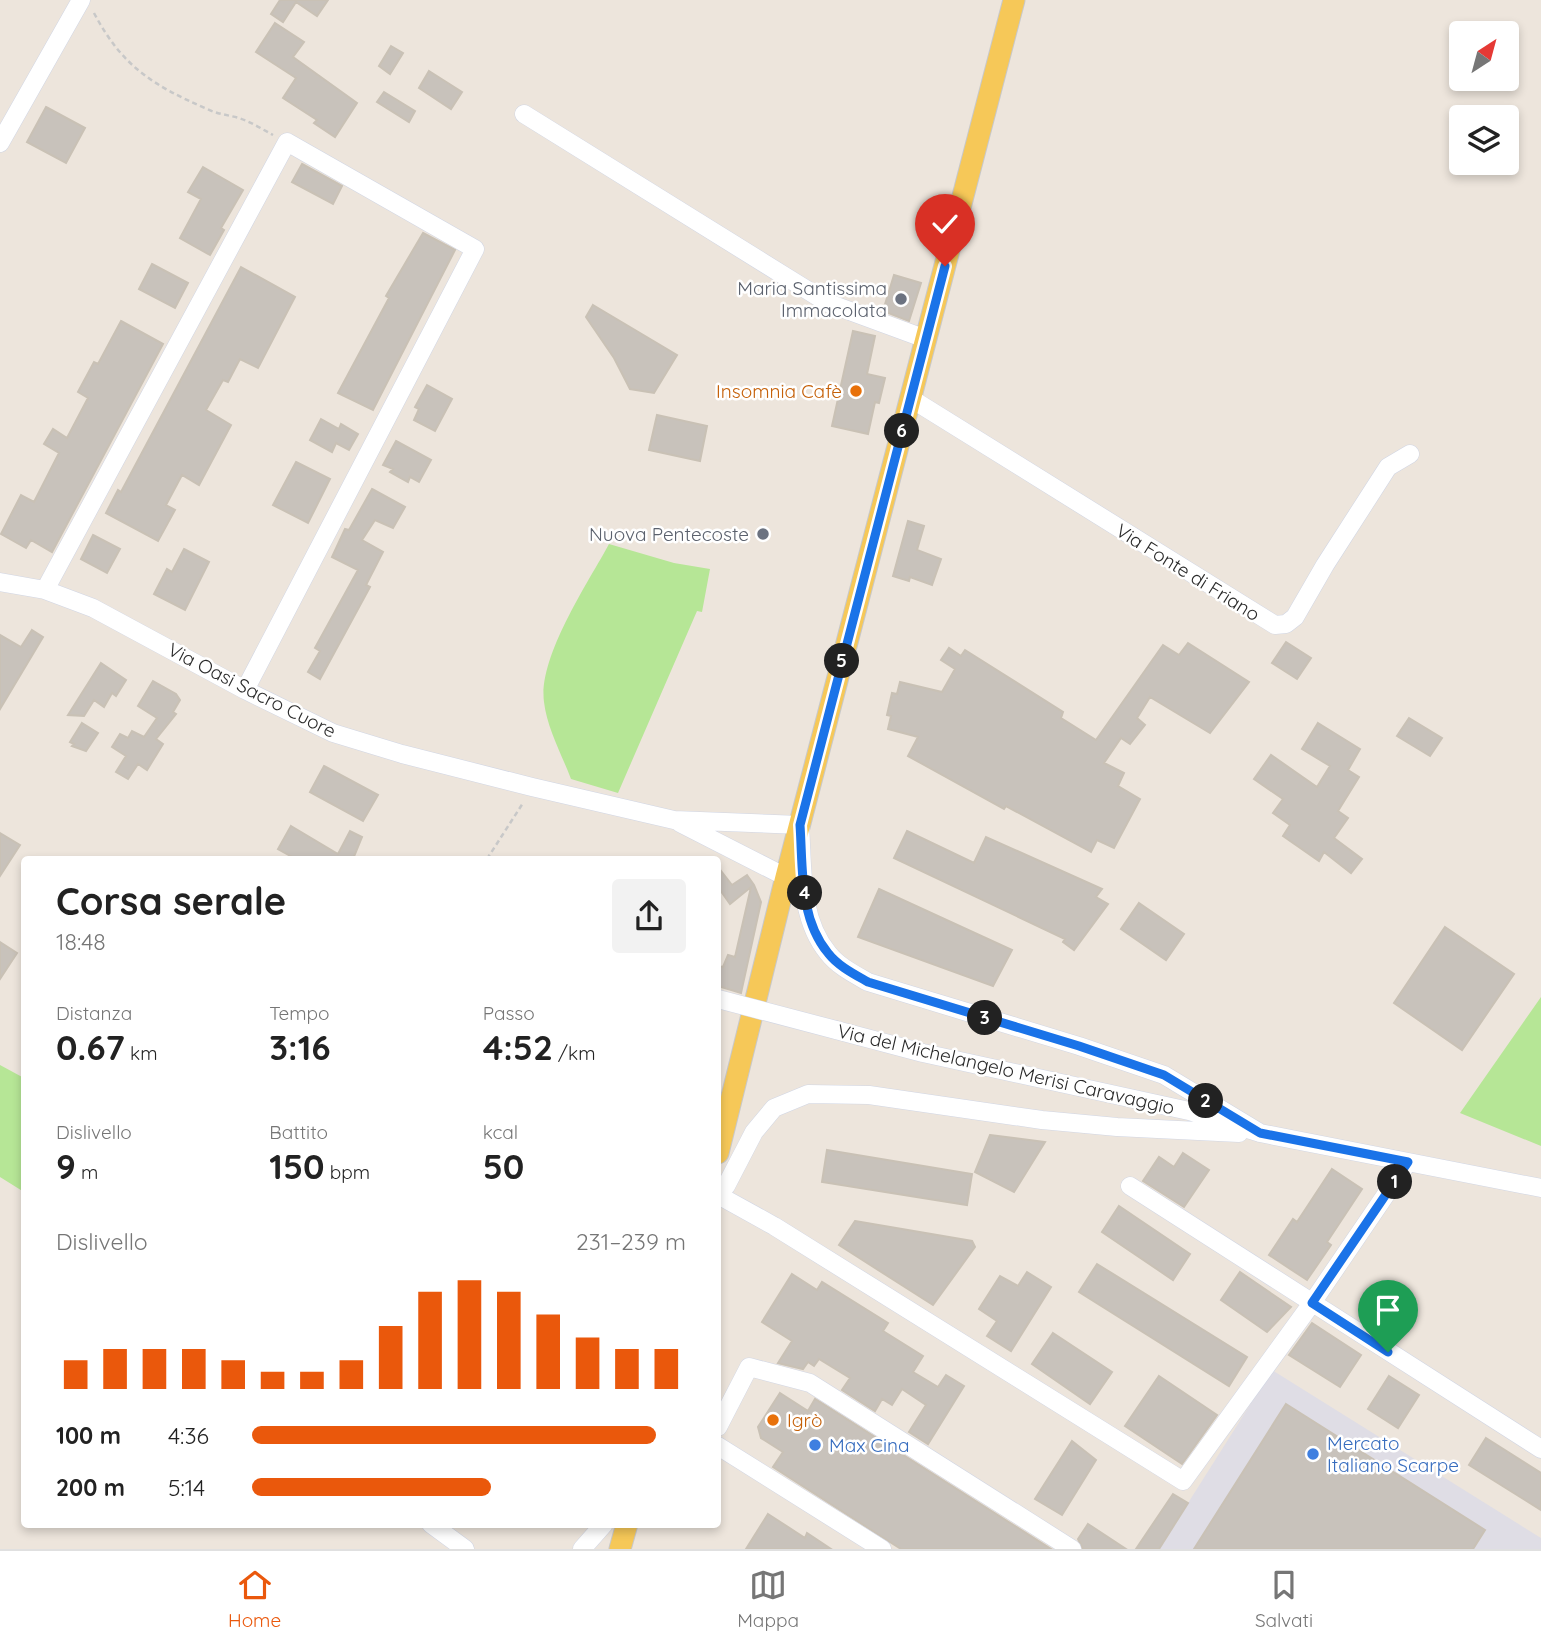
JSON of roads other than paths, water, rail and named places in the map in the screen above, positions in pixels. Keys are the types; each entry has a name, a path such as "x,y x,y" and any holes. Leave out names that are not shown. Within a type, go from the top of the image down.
{"main road":[{"path":"721,1141 786,877 1014,0"},
{"path":"620,1549 626,1528"}],"street":[{"path":"0,143 86,3"},
{"path":"524,114 828,303 926,339"},
{"path":"45,590 287,142 474,249 245,690"},
{"name":"Via Fonte di Friano","path":"910,398 1275,625 1286,624 1295,617 1388,467 1410,454"},
{"name":"Via Oasi Sacro Cuore","path":"0,582 45,590 93,608 245,690 332,733 533,788 674,820 800,825"},
{"name":"Via Oasi Sacro Cuore","path":"674,820 786,877"},
{"path":"800,825 807,909 814,932 829,954 847,970 868,982 1079,1046 1164,1075 1260,1133"},
{"name":"Via del Michelangelo Merisi Caravaggio","path":"721,1000 923,1053 1189,1111 1260,1133 1541,1188"},
{"path":"721,1187 726,1186 754,1132 774,1108 808,1094 869,1095 1042,1120 1117,1127 1184,1132 1260,1133"},
{"path":"721,1197 774,1226 1183,1481 1312,1303 1408,1162"},
{"path":"1130,1186 1541,1449"},
{"path":"721,1421 749,1367 810,1383 1072,1549"},
{"path":"721,1448 882,1549"},
{"path":"436,1528 465,1549"},
{"path":"582,1549 600,1528"}],"place":[{"name":"Maria Santissima Immacolata","path":"901,299"},
{"name":"Insomnia Cafè","path":"856,391"},
{"name":"Nuova Pentecoste","path":"763,534"},
{"name":"Igrò","path":"773,1420"},
{"name":"Max Cina","path":"815,1445"},
{"name":"Mercato Italiano Scarpe","path":"1313,1454"}]}
